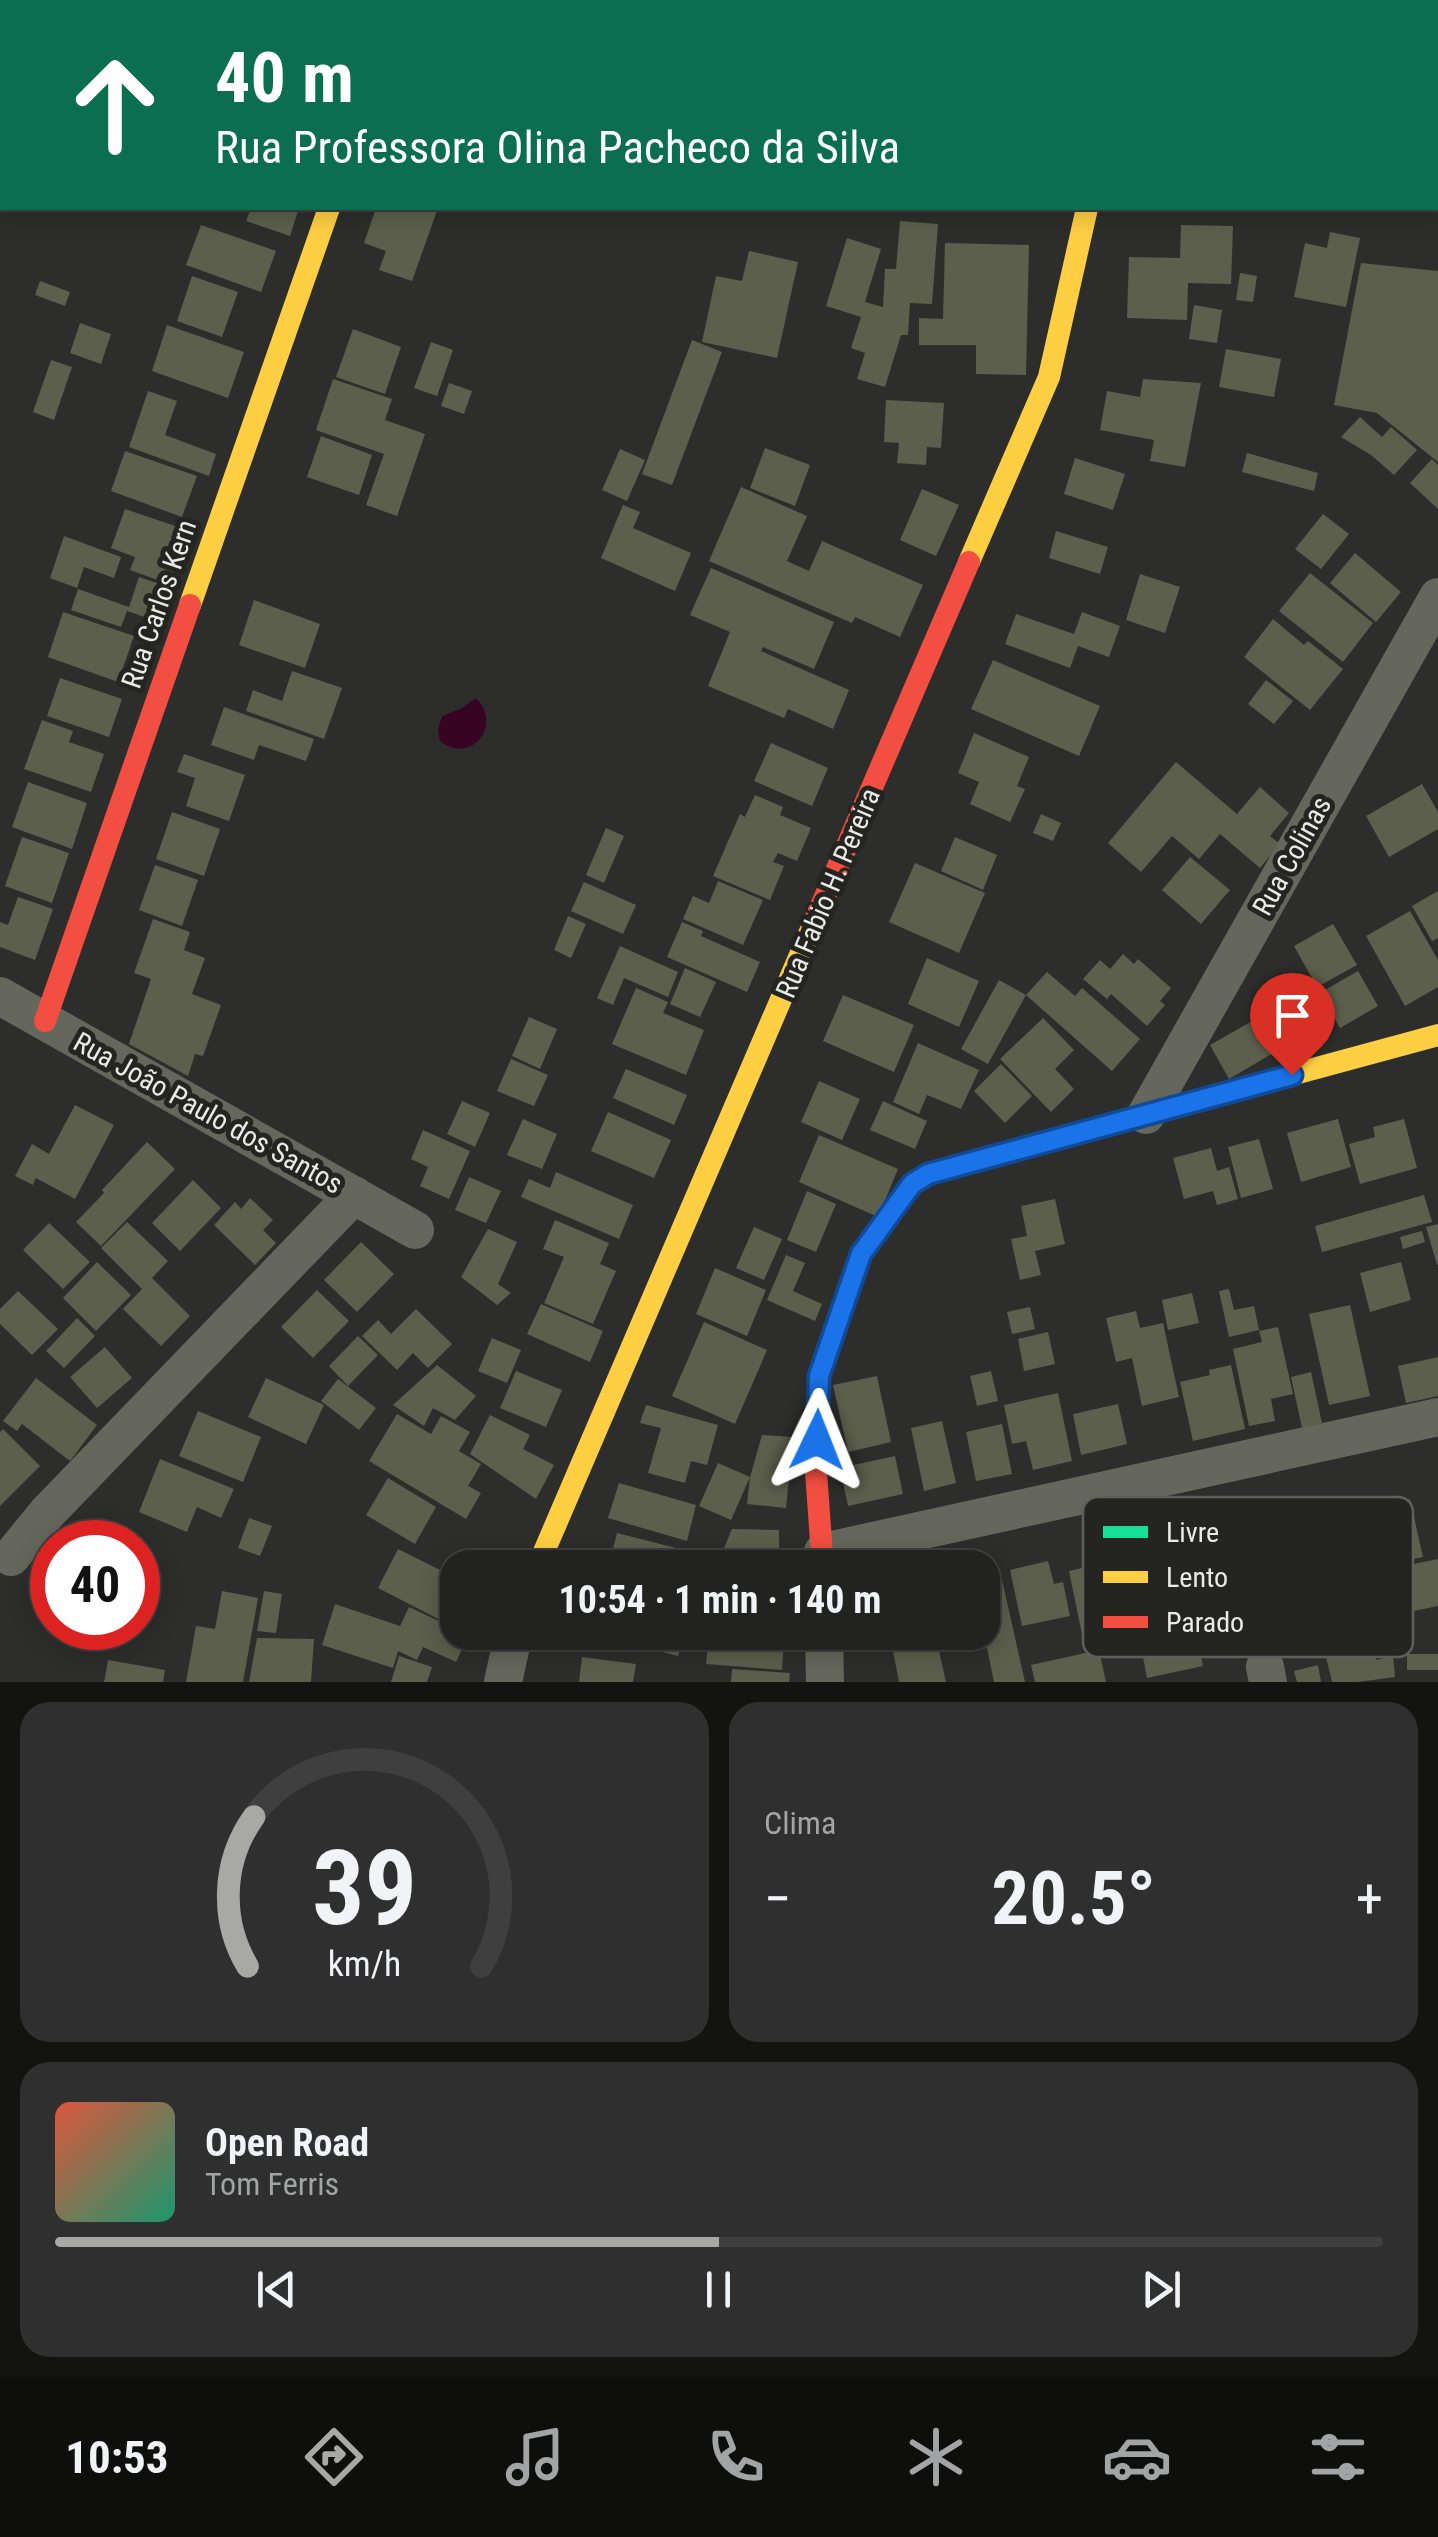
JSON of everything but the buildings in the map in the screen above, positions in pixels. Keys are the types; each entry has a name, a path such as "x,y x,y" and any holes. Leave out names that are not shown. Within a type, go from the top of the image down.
{"street":[{"name":"Rua Carlos Kern","path":"45,1021 328,210"},
{"name":"Rua Fabio H. Pereira","path":"545,1550 1049,377 1086,210"},
{"name":"Rua Colinas","path":"1146,1115 1438,597"},
{"name":"Rua João Paulo dos Santos","path":"0,996 416,1230"},
{"path":"822,1550 816,1472 819,1376 861,1254 912,1184 928,1174 1438,1035"},
{"path":"11,1557 61,1499 354,1195"},
{"path":"1094,1497 1438,1417"},
{"path":"866,1550 1083,1500"},
{"path":"503,1682 510,1650"},
{"path":"824,1650 825,1682"}],"shaded area":[{"path":"476,698 486,719 480,739 463,748 440,741 442,716"}],"traffic: slow":[{"path":"190,605 328,210"},
{"path":"969,562 1049,377 1087,210"},
{"path":"545,1550 812,927"},
{"path":"1228,1092 1438,1035"}],"traffic: jam":[{"path":"812,927 969,562"},
{"path":"45,1021 190,605"},
{"path":"822,1550 816,1472 819,1375 861,1253 912,1184 928,1174 1228,1092"}],"route":[{"path":"817,1440 819,1376 861,1254 912,1184 928,1174 1292,1075"}]}
